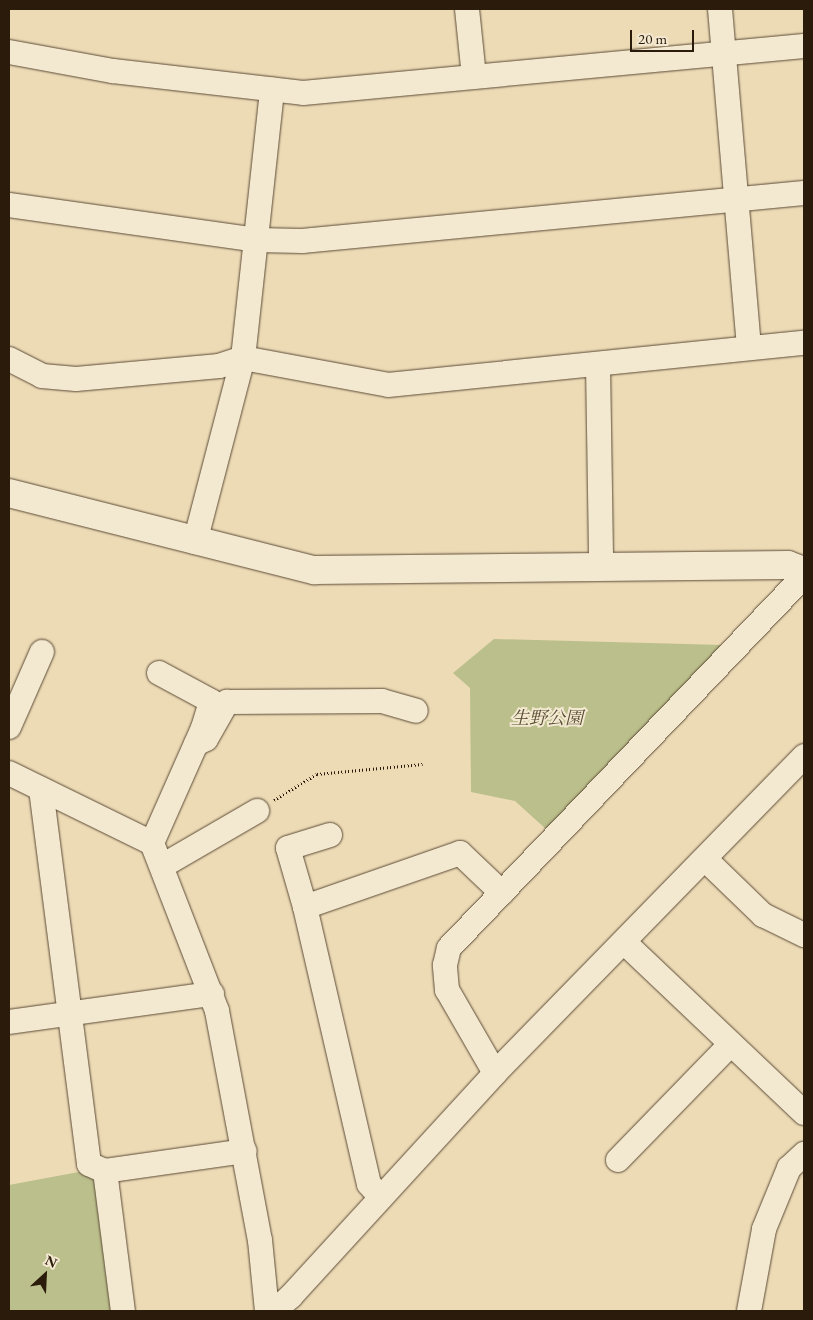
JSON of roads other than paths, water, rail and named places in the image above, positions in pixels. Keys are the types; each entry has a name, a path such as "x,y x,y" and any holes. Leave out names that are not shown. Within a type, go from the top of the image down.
{"street":[{"path":"467,9 474,76"},
{"path":"720,9 749,348"},
{"path":"9,52 112,71 302,93 804,46"},
{"path":"195,542 243,358 272,90"},
{"path":"9,205 256,240 311,240 804,193"},
{"path":"9,359 42,376 76,379 219,366 243,358 388,385 538,368 598,364 804,343"},
{"path":"598,364 601,565"},
{"path":"9,493 195,542 314,570 601,565 788,565 804,571"},
{"path":"495,1072 447,990 445,965 449,948 804,576"},
{"path":"9,727 42,652"},
{"path":"152,843 196,744 211,701 159,673"},
{"path":"196,744 206,739 227,702 382,701 416,711"},
{"path":"274,1311 381,1198 495,1072 625,943 804,756"},
{"path":"9,773 152,843 212,994 245,1151 260,1240 267,1311"},
{"path":"41,789 89,1164 105,1171 245,1151"},
{"path":"162,866 256,811"},
{"path":"330,835 288,848 305,907 369,1184 381,1198"},
{"path":"305,907 460,853 502,893"},
{"path":"705,859 762,915 804,935"},
{"path":"625,943 804,1113"},
{"path":"9,1022 212,994"},
{"path":"618,1160 731,1044"},
{"path":"749,1311 764,1229 789,1168 804,1154"},
{"path":"105,1171 123,1311"}],"park label":[{"name":"生野公園","path":"547,718"}]}
